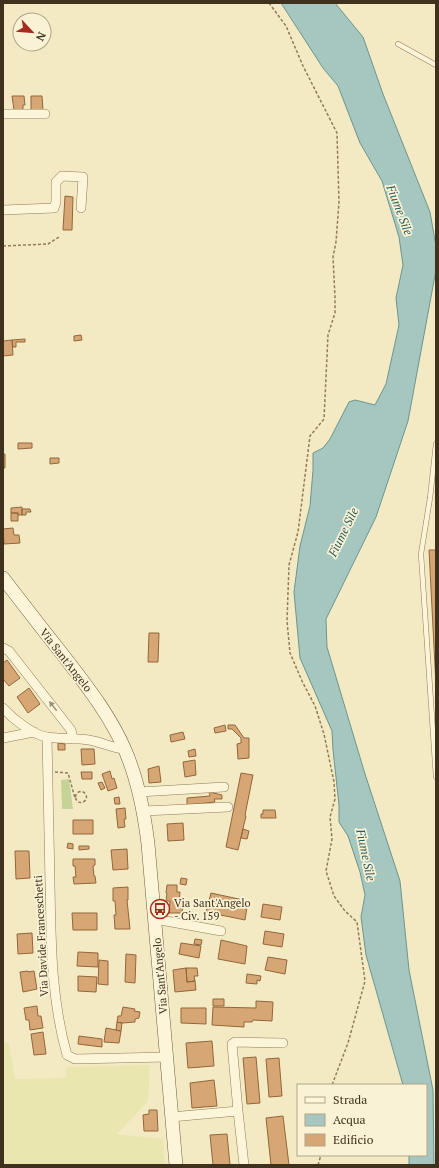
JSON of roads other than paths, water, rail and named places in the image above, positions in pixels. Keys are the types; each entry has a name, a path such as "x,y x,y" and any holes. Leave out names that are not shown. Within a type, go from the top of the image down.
{"street":[{"path":"3,114 45,114"},
{"path":"3,210 54,208 56,202 56,182 62,176 83,177 81,208"},
{"name":"Via Sant'Angelo","path":"3,578 95,698 115,730 124,749 139,792 144,811 148,844 176,1165"},
{"path":"3,648 9,650 71,730 73,738"},
{"path":"3,708 9,715 34,732 47,737 73,738 94,741 124,749"},
{"path":"3,738 34,732"},
{"name":"Via Davide Franceschetti","path":"47,737 50,905 53,976 61,1034 67,1055 75,1059 166,1057"},
{"path":"139,792 224,787"},
{"path":"144,811 228,808"},
{"path":"155,918 221,931"},
{"path":"244,1165 232,1044 235,1042 283,1043"},
{"path":"171,1117 238,1111"}],"lane":[{"path":"398,44 436,64"},
{"path":"436,444 430,498 421,554 436,777"}],"water":[{"name":"Fiume Sile","path":"281,3 335,3 363,37 383,94 430,212 436,246 436,270 408,421 376,517 326,619 327,647 365,774 400,881 409,970 433,1090 434,1165 409,1165 409,1156 427,1156 427,1084 403,1084 366,955 361,917 365,895 360,872 348,836 339,822 339,805 332,731 300,658 294,592 300,546 310,506 313,453 323,448 330,439 349,402 355,400 375,405 386,384 399,325 396,298 403,265 399,237 382,181 360,143 338,86 323,68"}],"place":[{"name":"Via Sant'Angelo - Civ. 159","path":"160,909"}]}
